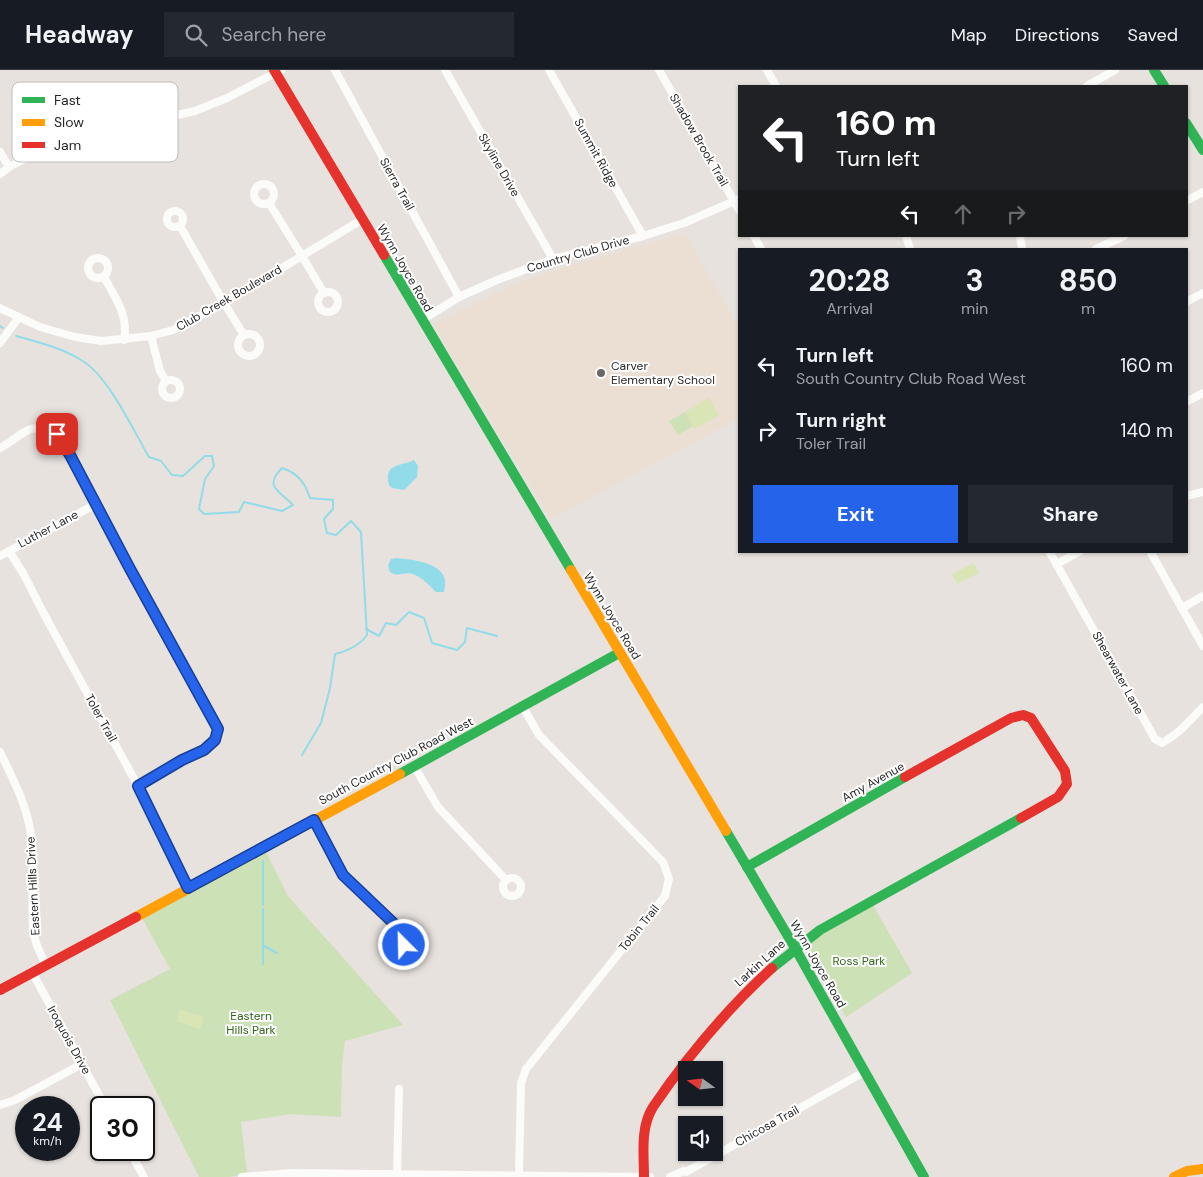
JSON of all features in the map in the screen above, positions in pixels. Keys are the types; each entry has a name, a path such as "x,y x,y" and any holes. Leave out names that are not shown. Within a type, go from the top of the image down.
{"street":[{"name":"Sierra Trail","path":"336,70 459,297"},
{"name":"Skyline Drive","path":"445,70 553,259"},
{"name":"Summit Ridge","path":"549,70 643,236"},
{"name":"Shadow Brook Trail","path":"659,70 736,200"},
{"path":"767,70 775,85"},
{"path":"1089,85 1115,70"},
{"path":"1154,70 1163,85"},
{"path":"178,115 195,111 226,98 277,71"},
{"name":"Wynn Joyce Road","path":"277,71 422,320 795,948 924,1177"},
{"path":"1188,126 1203,150"},
{"path":"0,152 9,167"},
{"path":"0,174 19,162"},
{"path":"1188,200 1203,192"},
{"name":"Country Club Drive","path":"422,320 459,297 497,280 553,259 643,236 698,218 736,200"},
{"path":"269,203 324,293"},
{"name":"Club Creek Boulevard","path":"0,308 40,327 75,337 101,341 151,336 173,330 224,303 363,219"},
{"path":"180,226 244,335"},
{"path":"1098,248 1116,238"},
{"path":"104,277 120,305 125,320 126,331 124,340"},
{"path":"1188,301 1203,292"},
{"path":"0,343 19,317"},
{"path":"151,336 160,371 166,381"},
{"path":"1188,401 1203,393"},
{"path":"48,430 51,419"},
{"path":"0,448 12,442 26,430 37,427 57,434 218,729 215,740 204,750 182,760 138,786"},
{"path":"1188,496 1203,492"},
{"name":"Luther Lane","path":"0,556 96,504"},
{"name":"Toler Trail","path":"9,551 23,573 138,786 188,888"},
{"name":"Shearwater Lane","path":"1051,553 1155,739 1162,743 1180,732 1203,707"},
{"path":"1057,564 1076,553"},
{"path":"1151,553 1203,646"},
{"path":"1182,608 1203,596"},
{"name":"South Country Club Road West","path":"0,990 523,707 619,653"},
{"name":"Tobin Trail","path":"519,1175 521,1083 526,1068 665,896 669,879 663,862 539,735 523,707"},
{"name":"Larkin Lane","path":"644,1176 644,1134 649,1114 714,1027 741,997 795,948 820,930 1058,797 1067,784 1065,771 1031,718 1023,715 1011,718"},
{"name":"Amy Avenue","path":"747,868 770,853 1011,718"},
{"name":"Eastern Hills Drive","path":"0,752 27,814 31,835 33,929 46,965"},
{"path":"414,766 438,807 506,880"},
{"path":"314,820 343,875 407,936"},
{"name":"Iroquois Drive","path":"32,972 99,1096"},
{"path":"0,1105 15,1100 82,1064"},
{"name":"Chicosa Trail","path":"670,1177 684,1171 689,1175 864,1072"},
{"path":"397,1175 398,1089"},
{"path":"135,1161 144,1177"},
{"path":"1174,1177 1187,1171 1203,1169"},
{"path":"242,1177 291,1175 519,1175 650,1177"}],"shaded area":[{"name":"Carver Elementary School","path":"685,233 738,326 738,419 551,519 435,328 436,322 519,282 578,263"}],"green space":[{"path":"709,398 719,415 695,429 685,412"},
{"path":"685,412 693,426 678,435 669,421"},
{"path":"974,563 979,573 957,584 952,574"},
{"name":"Eastern Hills Park","path":"266,852 288,896 403,1025 345,1041 342,1065 341,1117 290,1114 241,1122 247,1173 230,1177 199,1177 110,1000 170,969 142,918"},
{"name":"Ross Park","path":"873,905 912,973 846,1017 805,948 806,944"},
{"path":"180,1009 204,1017 200,1029 176,1021"}],"water":[{"path":"414,460 418,466 417,477 404,490 392,488 389,485 388,478 391,469"},
{"path":"397,558 423,562 438,569 443,575 445,583 444,592 436,592 416,575 407,573 393,574 390,572 388,566 391,559"}],"waterway":[{"path":"16,336 66,352 91,367 110,390 149,457 161,461 172,475 183,476 205,456 212,456 214,466 205,479 199,509 204,514 239,512 244,502 282,511 293,505 279,492 274,484 276,474 282,468 300,479 310,498 333,500 333,509 324,519 327,533 336,535 351,521 361,532 367,635 353,648 335,654 330,688 321,723 302,755"},
{"path":"366,629 379,636 386,623 396,625 409,612 424,618 432,643 457,650 465,642 467,628 497,636"},
{"path":"263,861 263,905"},
{"path":"263,909 263,964"},
{"path":"264,946 277,953"}],"traffic: fast":[{"path":"1154,70 1163,85"},
{"path":"1188,126 1203,150"},
{"path":"384,255 571,570"},
{"path":"400,774 619,653"},
{"path":"747,867 905,777"},
{"path":"772,968 820,930 1021,818"},
{"path":"726,831 795,948 924,1177"}],"traffic: slow":[{"path":"571,570 726,831"},
{"path":"136,917 400,774"},
{"path":"1174,1177 1187,1171 1203,1169"}],"traffic: jam":[{"path":"274,70 384,255"},
{"path":"905,777 1011,718 1023,715 1031,718 1065,771 1067,784 1058,797 1021,818"},
{"path":"0,990 136,917"},
{"path":"644,1177 644,1132 653,1107 708,1034 772,968"}],"place":[{"name":"Carver Elementary School","path":"601,373"}],"route":[{"path":"57,434 218,729 215,740 204,750 182,760 138,786 188,888 314,820 343,875 407,936 404,945"}]}
